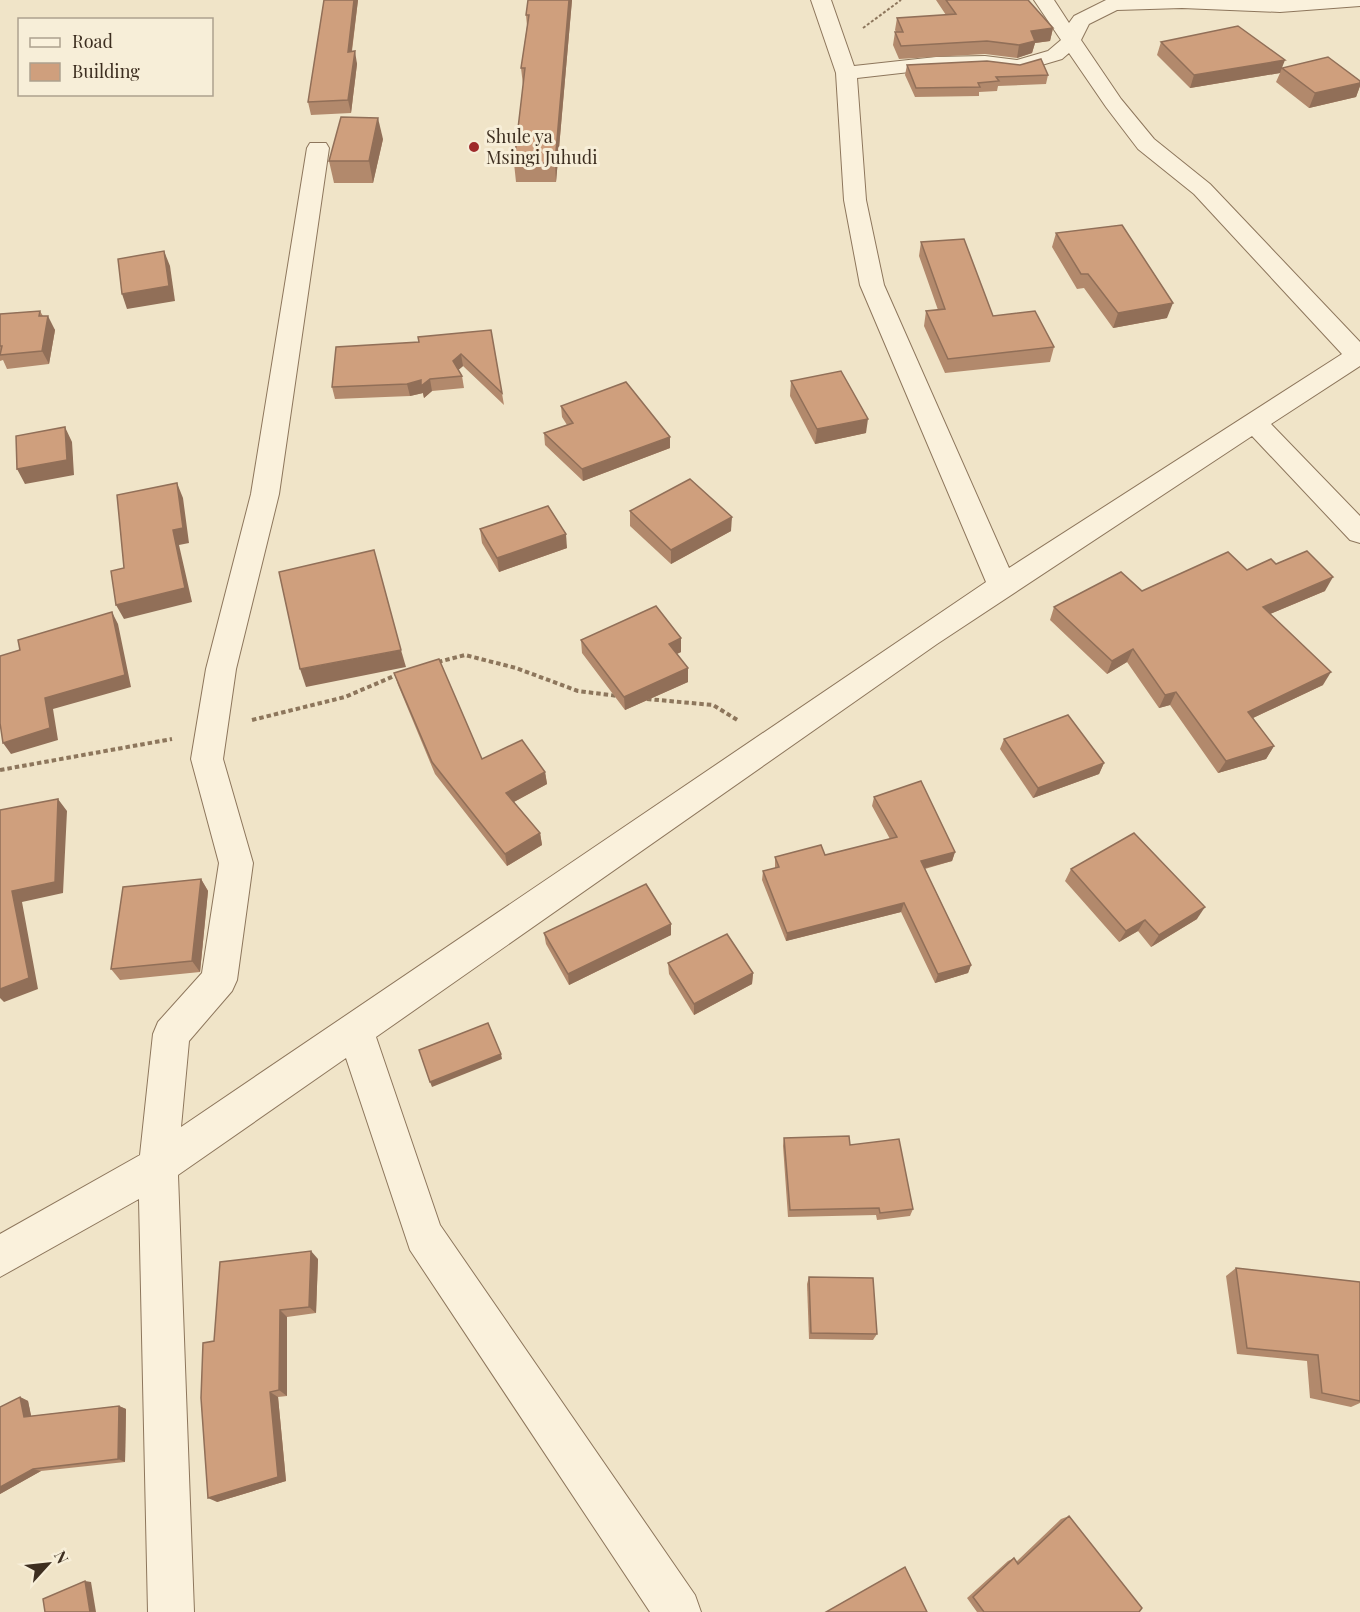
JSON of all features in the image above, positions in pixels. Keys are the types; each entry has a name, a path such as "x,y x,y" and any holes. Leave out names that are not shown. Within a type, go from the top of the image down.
{"street":[{"path":"821,0 846,73 855,200 872,285 1002,585"},
{"path":"0,1257 158,1166 1002,585 1359,354 1306,302 1202,189 1146,144 1113,104 1044,0"},
{"path":"846,73 936,63 985,62 1018,66 1055,55 1070,42 1081,20 1113,4 1182,2 1280,6 1360,0"},
{"path":"171,1612 158,1166 171,1034 219,980 236,863 207,759 221,669 265,494 318,148"},
{"path":"1254,422 1360,533"},
{"path":"356,1030 424,1236 678,1612"}],"path":[{"path":"837,46 901,0"},
{"path":"432,664 465,655 516,668 578,691 628,697"},
{"path":"0,770 110,752 212,730 345,697 409,670"},
{"path":"638,698 713,705 774,741"}],"building":[{"path":"324,0 354,0 348,52 355,51 348,100 308,102"},
{"path":"528,0 569,0 555,163 514,163 525,68 521,68 529,15 526,15"},
{"path":"946,0 1028,0 1053,28 1031,31 1035,41 1019,45 987,41 901,46 895,32 903,32 897,18 956,14"},
{"path":"1238,26 1285,60 1194,75 1161,42"},
{"path":"1328,57 1360,83 1315,93 1282,68"},
{"path":"1041,59 1048,75 996,77 999,81 978,83 980,87 916,88 907,65 987,61 1020,65"},
{"path":"341,117 378,118 369,161 329,161"},
{"path":"1122,225 1173,303 1118,313 1088,274 1081,274 1056,233"},
{"path":"964,239 993,316 1035,311 1054,347 948,359 926,311 945,309 921,242"},
{"path":"164,251 169,286 122,294 118,259"},
{"path":"40,311 39,316 48,316 42,351 0,355 2,346 0,346 0,314"},
{"path":"491,330 502,393 461,354 453,361 462,376 430,379 421,386 421,380 407,384 332,387 336,347 419,342 418,337"},
{"path":"841,371 868,419 817,429 791,381"},
{"path":"626,382 670,437 582,469 544,433 573,423 561,406"},
{"path":"65,427 67,460 17,469 16,436"},
{"path":"690,479 732,517 671,550 630,511"},
{"path":"177,483 183,528 173,530 185,588 116,605 111,571 124,568 117,495"},
{"path":"548,506 566,534 497,558 480,529"},
{"path":"374,550 401,650 300,669 279,572"},
{"path":"1307,551 1333,577 1263,607 1331,672 1248,712 1274,746 1226,761 1176,692 1165,695 1133,649 1112,661 1054,607 1121,572 1142,591 1228,552 1247,570 1271,559 1276,564"},
{"path":"656,606 681,638 669,644 688,668 624,697 581,640"},
{"path":"112,612 125,675 45,698 50,728 3,743 0,723 0,656 20,650 18,640"},
{"path":"439,659 482,759 522,740 545,772 506,793 540,833 505,854 432,762 394,673"},
{"path":"1068,715 1104,763 1038,788 1004,739"},
{"path":"921,781 955,852 921,861 971,965 938,974 904,903 787,933 763,871 779,867 775,857 821,845 825,855 897,837 874,797"},
{"path":"58,799 55,882 12,891 29,978 0,989 0,810"},
{"path":"1134,833 1205,907 1159,935 1145,920 1126,931 1071,869"},
{"path":"201,879 192,961 111,969 123,887"},
{"path":"646,884 671,924 568,974 544,933"},
{"path":"727,934 753,973 694,1004 668,963"},
{"path":"488,1023 501,1054 430,1082 419,1050"},
{"path":"849,1136 850,1145 899,1139 913,1209 880,1213 879,1208 790,1210 784,1138"},
{"path":"311,1251 309,1307 280,1310 279,1390 270,1392 278,1477 208,1498 201,1398 203,1343 214,1341 220,1262"},
{"path":"1236,1268 1360,1282 1360,1401 1322,1393 1318,1355 1247,1348"},
{"path":"809,1277 873,1278 877,1334 811,1333"},
{"path":"20,1397 24,1417 119,1406 118,1459 33,1469 0,1487 0,1407"},
{"path":"1069,1516 1142,1608 1139,1612 984,1612 973,1597 1014,1558 1018,1564"},
{"path":"905,1567 927,1612 826,1612"},
{"path":"85,1581 90,1612 45,1612 43,1599"}],"place":[{"name":"Shule ya Msingi Juhudi","path":"474,147"}]}
